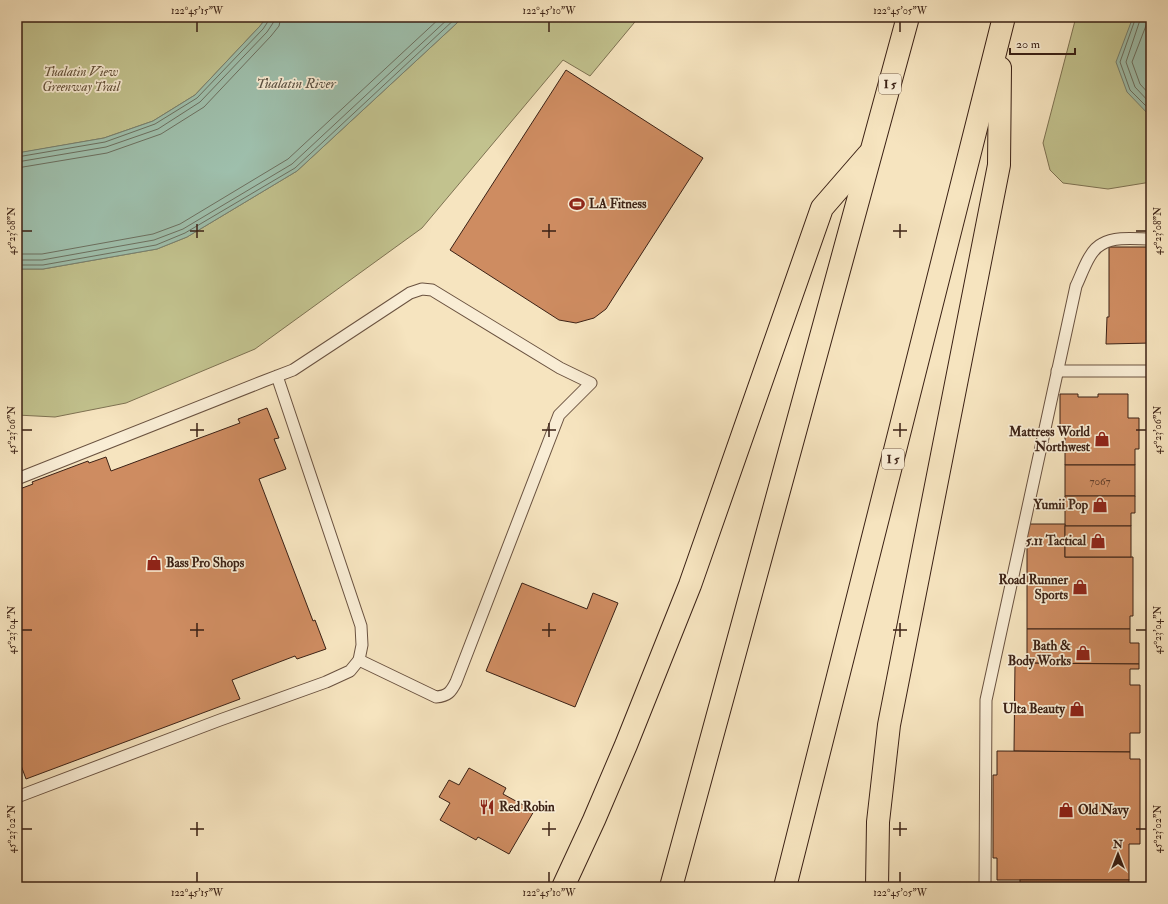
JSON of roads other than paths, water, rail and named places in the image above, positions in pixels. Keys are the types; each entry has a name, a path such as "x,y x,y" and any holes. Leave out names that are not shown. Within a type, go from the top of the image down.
{"highway":[{"name":"I 5","path":"670,887 908,17"},
{"name":"I 5","path":"785,887 1003,24"},
{"path":"877,887 878,822 889,726 999,165 1003,24"},
{"path":"563,887 588,834 626,744 690,585 822,208 872,151"}],"lane":[{"path":"985,887 986,700 1076,286 1094,251 1102,244 1116,240 1151,239"},
{"path":"17,480 293,370 410,293 422,289 432,290 560,368 591,383 559,415 452,690 445,696 436,697 358,660"},
{"path":"1057,371 1151,371"},
{"path":"17,797 220,720 326,682 350,671 358,660 362,645 360,626 277,376"}],"water":[{"name":"Tualatin River","path":"267,17 462,17 297,171 187,237 157,249 43,269 17,269 17,153 104,138 153,121 195,95"},
{"path":"1133,17 1151,17 1151,117 1127,92 1116,62"}],"place":[{"name":"LA Fitness","path":"577,204"},
{"name":"Mattress World Northwest","path":"1102,439"},
{"name":"Yumii Pop","path":"1100,505"},
{"name":"5.11 Tactical","path":"1098,541"},
{"name":"Bass Pro Shops","path":"154,563"},
{"name":"Road Runner Sports","path":"1080,587"},
{"name":"Bath & Body Works","path":"1083,653"},
{"name":"Ulta Beauty","path":"1077,709"},
{"name":"Red Robin","path":"487,807"},
{"name":"Old Navy","path":"1066,810"}],"park label":[{"name":"Tualatin View Greenway Trail","path":"81,80"}]}
